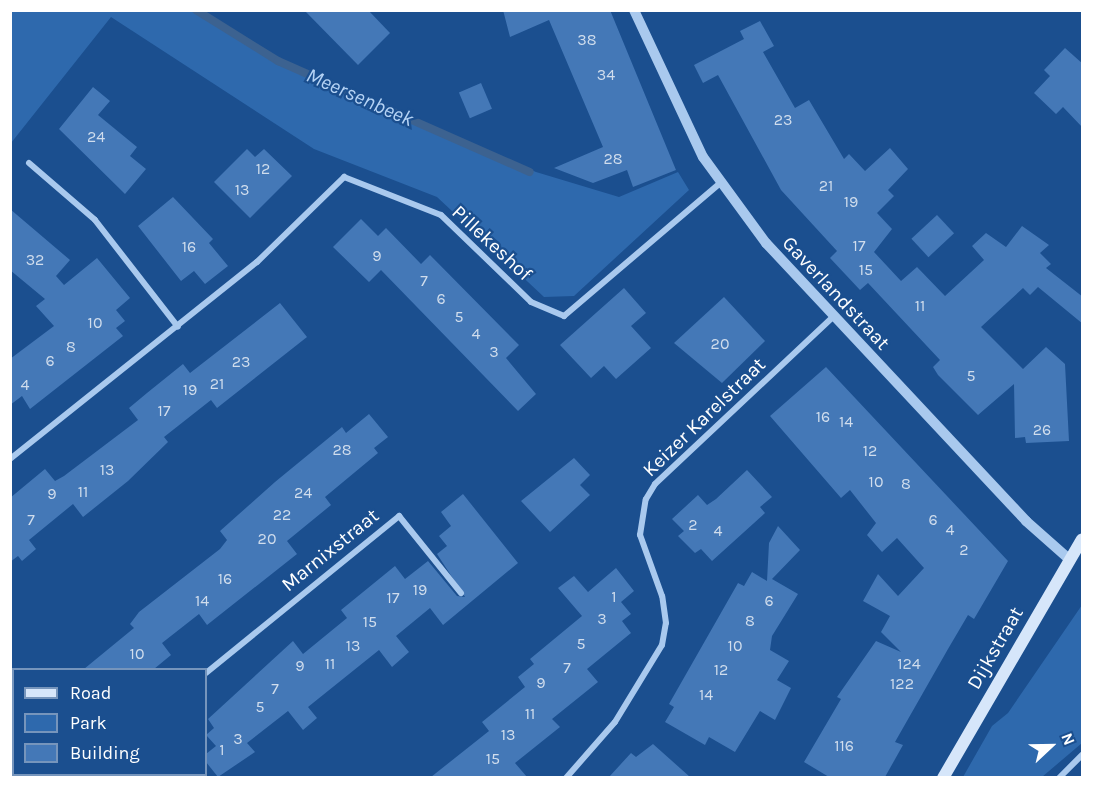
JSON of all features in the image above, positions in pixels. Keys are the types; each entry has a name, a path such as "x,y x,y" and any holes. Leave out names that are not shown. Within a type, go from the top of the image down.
{"main road":[{"name":"Dijkstraat","path":"943,777 1069,559 1083,539"}],"street":[{"name":"Gaverlandstraat","path":"634,10 666,85 720,183 766,243 1026,521 1069,559"},
{"path":"10,459 178,327 95,220 29,163"},
{"name":"Pillekeshof","path":"178,327 257,262 344,177 441,215 531,302 564,316 720,183"},
{"name":"Keizer Karelstraat","path":"566,777 615,722 662,645 662,596 640,535 646,499 655,484 833,316"},
{"name":"Marnixstraat","path":"207,672 399,516 461,593"},
{"path":"1059,777 1083,755"}],"green space":[{"path":"11,10 202,11 287,63 536,172 619,197 678,172 689,190 574,296 544,297 437,197 314,149 111,17 11,143"},
{"path":"1082,605 1082,743 1042,777 963,777 992,726 1008,713"}],"building":[{"path":"304,10 368,10 390,33 358,65"},
{"path":"503,10 610,10 676,170 633,187 627,170 593,183 554,168 603,147 549,20 510,37"},
{"path":"760,21 774,46 763,52 795,108 809,100 844,159 849,154 865,171 890,148 908,169 888,190 894,196 877,213 892,229 874,252 901,281 917,267 945,296 984,260 972,246 986,233 1006,247 1022,226 1049,245 1040,253 1051,264 1046,268 1083,297 1083,324 1038,287 1030,295 1023,288 981,327 1023,369 1046,347 1065,364 1069,441 1026,443 1025,437 1015,438 1014,384 978,415 938,375 933,367 940,360 868,283 860,290 830,258 837,251 781,190 718,75 703,83 694,65 744,39 740,31"},
{"path":"1065,48 1083,64 1083,128 1063,107 1056,114 1034,93 1050,76 1044,70"},
{"path":"481,83 492,109 470,118 459,92"},
{"path":"93,87 110,101 98,115 137,147 130,156 146,169 125,194 59,129"},
{"path":"247,149 255,157 264,149 292,176 250,218 214,182"},
{"path":"173,197 213,239 209,243 228,266 205,284 194,271 181,281 138,226"},
{"path":"10,209 70,260 56,276 64,285 97,258 130,298 116,310 125,321 116,328 123,336 30,409 22,396 10,405 10,359 54,326 36,306 45,299 10,270"},
{"path":"937,215 954,233 928,257 911,239"},
{"path":"361,219 378,236 386,228 421,264 430,255 519,345 506,358 536,394 518,411 381,270 369,282 333,247"},
{"path":"624,288 646,313 631,326 651,348 616,379 604,366 591,378 560,345"},
{"path":"724,297 765,341 722,383 674,343"},
{"path":"280,303 307,337 217,408 211,400 164,437 168,442 128,481 83,517 73,504 29,540 36,549 22,561 18,556 10,562 10,498 45,469 55,481 64,476 138,420 129,408 183,364 190,373"},
{"path":"826,367 1008,561 974,619 968,615 895,742 903,745 885,777 829,777 804,762 841,699 837,697 876,641 901,652 881,632 890,616 863,601 878,574 898,596 924,568 897,538 882,552 867,535 876,523 850,490 841,498 770,416"},
{"path":"369,414 388,437 374,448 378,453 325,497 331,505 287,541 297,554 207,625 199,614 162,643 171,655 155,668 85,668 134,628 130,624 139,612 220,549 227,540 220,531 342,427 346,433"},
{"path":"574,458 590,475 580,485 590,495 550,532 521,501"},
{"path":"747,470 772,497 760,507 765,513 712,561 701,549 695,553 678,536 684,531 672,519 698,495 707,505"},
{"path":"463,494 518,563 443,625 430,608 396,636 409,652 392,667 379,650 308,707 317,718 303,730 288,711 247,743 255,752 218,777 207,763 207,753 216,746 207,736 214,728 208,719 293,641 303,654 347,618 341,610 395,566 405,579 428,561 457,596 465,597 437,554 447,546 439,536 451,526 441,512"},
{"path":"778,526 800,550 772,579 798,594 772,636 770,650 789,661 777,680 791,688 775,720 760,711 735,752 709,737 705,745 665,722 674,707 669,704 738,583 744,586 752,572 767,581 769,543"},
{"path":"616,568 634,591 621,602 631,614 622,621 631,633 587,669 598,682 552,719 560,727 515,763 527,777 431,777 489,731 482,722 525,687 518,677 534,664 530,659 582,616 558,588 574,576 588,592"},
{"path":"653,744 690,777 609,777 631,753 636,757"}],"waterway":[{"name":"Meersenbeek","path":"196,10 278,61 530,172"}]}
